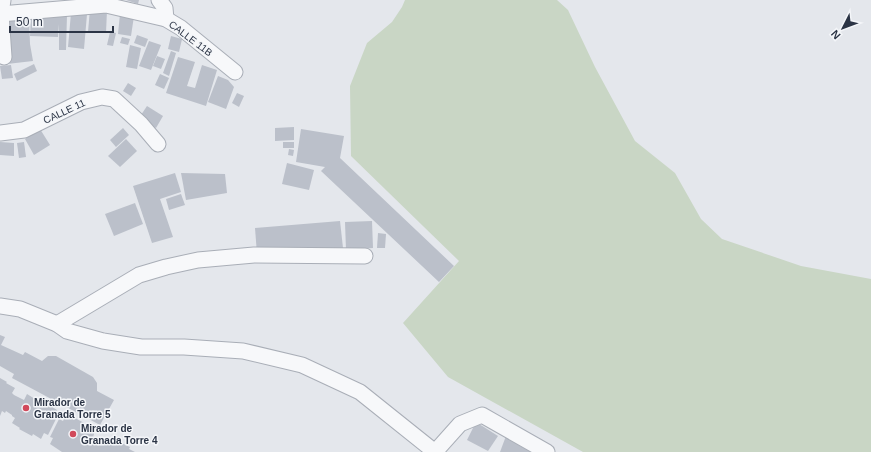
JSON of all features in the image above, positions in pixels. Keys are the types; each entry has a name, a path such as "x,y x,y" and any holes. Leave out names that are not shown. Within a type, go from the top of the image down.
{"street":[{"path":"159,0 165,8 166,19"},
{"name":"CALLE 11B","path":"2,9 106,5 166,19 181,28 235,72"},
{"path":"2,9 4,57"},
{"name":"CALLE 11","path":"0,133 24,130 81,102 102,96 114,98 141,124 158,144"},
{"path":"57,324 139,275 166,267 198,260 254,255 365,256"},
{"path":"0,306 20,309 57,324 67,331 103,341 141,347 184,347 243,351 302,365 360,392 435,452 460,424 482,415 547,452"}],"green space":[{"path":"405,0 557,0 568,10 595,67 635,141 675,173 701,219 722,239 801,266 871,279 871,452 583,452 448,377 403,323 459,261 351,156 350,86 367,43 392,22"}],"building":[{"path":"126,0 139,0 138,4"},
{"path":"90,9 107,10 106,33 88,32"},
{"path":"71,13 87,14 84,49 68,47"},
{"path":"120,14 134,16 131,36 118,34"},
{"path":"60,15 67,15 66,50 59,50 59,24 58,37 30,36 31,16 60,17"},
{"path":"29,18 30,44 33,61 7,64 3,21"},
{"path":"110,32 116,33 113,46 107,45"},
{"path":"137,35 148,39 145,47 134,43"},
{"path":"171,36 182,39 179,52 168,49"},
{"path":"122,37 130,39 128,45 120,43"},
{"path":"149,41 161,45 151,70 139,66"},
{"path":"130,45 141,48 137,69 126,67"},
{"path":"171,51 176,53 169,76 163,73"},
{"path":"157,56 165,59 161,69 153,66"},
{"path":"178,57 195,62 187,86 195,88 202,65 217,70 206,106 166,93"},
{"path":"34,64 37,71 17,81 14,74"},
{"path":"11,65 13,78 2,79 0,66"},
{"path":"160,74 169,78 164,89 155,85"},
{"path":"218,76 228,80 234,87 226,109 208,102"},
{"path":"128,83 136,88 131,96 123,91"},
{"path":"237,93 244,96 239,107 232,103"},
{"path":"147,106 163,116 156,128 139,118"},
{"path":"294,127 294,140 275,141 275,128"},
{"path":"123,128 129,135 116,147 110,140"},
{"path":"40,129 50,145 34,155 25,139"},
{"path":"301,129 344,136 340,158 454,266 439,282 321,171 325,167 296,162"},
{"path":"126,139 137,151 120,167 108,156"},
{"path":"0,142 14,143 14,156 0,155"},
{"path":"24,142 26,157 19,158 17,143"},
{"path":"283,142 294,142 294,148 283,148"},
{"path":"289,149 294,150 293,156 288,155"},
{"path":"287,163 314,170 309,190 282,184"},
{"path":"175,173 181,192 160,199 173,237 152,243 133,186"},
{"path":"181,173 225,174 227,193 186,200"},
{"path":"181,194 185,205 169,210 166,199"},
{"path":"135,203 143,224 114,236 105,214"},
{"path":"340,221 343,248 257,254 255,228"},
{"path":"372,221 373,248 346,250 345,222"},
{"path":"378,233 386,234 385,248 377,248"},
{"path":"0,335 5,337 1,345 23,355 25,352 42,361 48,356 56,356 93,377 97,383 97,391 114,400 100,425 12,378 14,374 0,366"},
{"name":"Mirador de Granada Torre 5","path":"0,378 15,388 12,393 14,395 24,400 27,394 35,399 36,397 57,410 54,416 57,417 48,435 44,433 41,439 33,434 32,436 19,429 20,428 12,423 15,418 6,411 5,413 2,411 0,416"},
{"name":"Mirador de Granada Torre 4","path":"66,415 74,420 75,418 88,425 87,426 95,431 93,437 102,442 105,443 108,437 130,447 129,449 135,452 62,452 50,444 53,438 50,437 59,419 63,421"},
{"path":"476,422 498,436 488,451 467,440"},
{"path":"506,436 520,446 531,452 500,452"}],"place":[{"name":"Mirador de Granada Torre 5","path":"26,408"},
{"name":"Mirador de Granada Torre 4","path":"73,434"}]}
